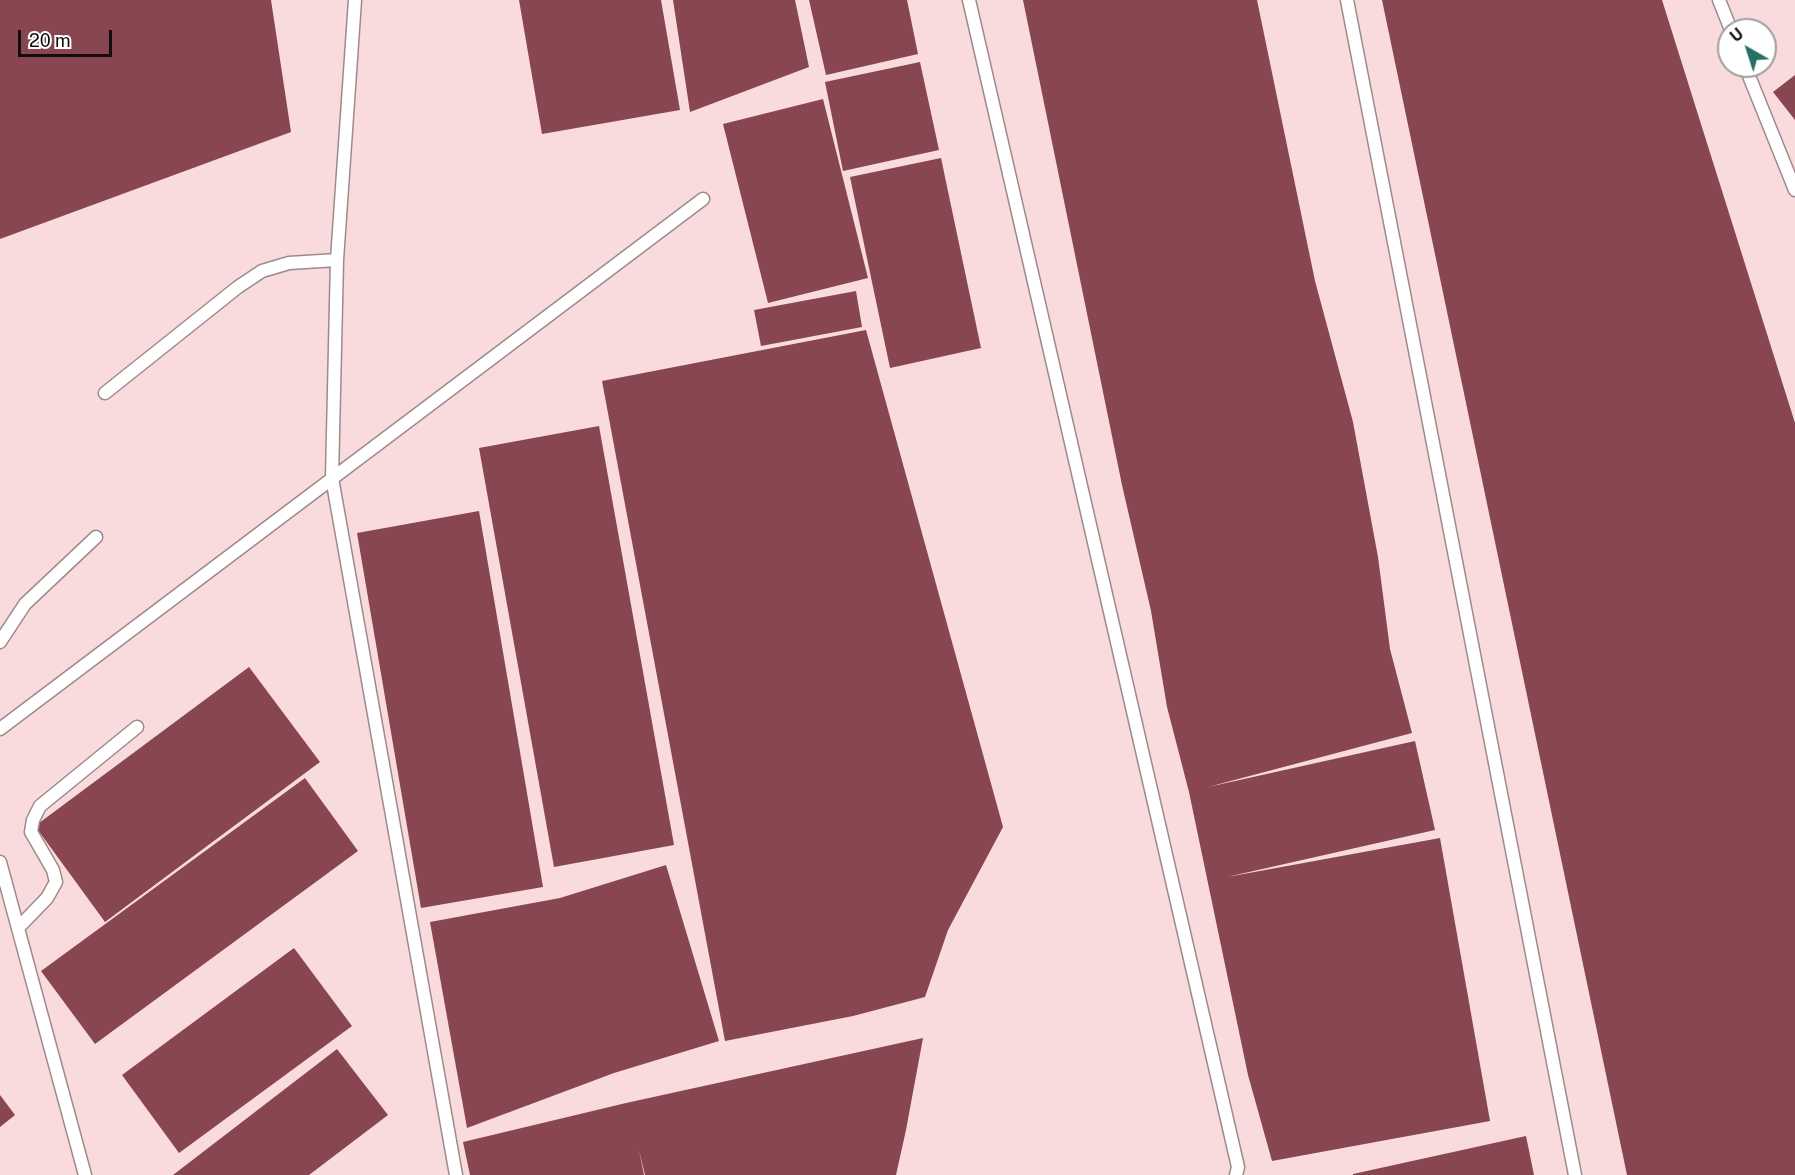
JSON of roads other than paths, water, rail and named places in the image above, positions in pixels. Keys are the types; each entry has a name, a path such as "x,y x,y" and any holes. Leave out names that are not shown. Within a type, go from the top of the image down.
{"lane":[{"path":"355,0 337,260 333,478 456,1175"},
{"path":"969,0 1238,1167 1236,1175"},
{"path":"1347,0 1575,1175"},
{"path":"1719,0 1726,18"},
{"path":"1750,78 1795,190"},
{"path":"0,729 703,200"},
{"path":"105,393 238,287 262,271 289,263 337,260"},
{"path":"0,642 25,604 96,537"},
{"path":"18,928 47,898 56,882 53,870 31,832 33,820 40,806 136,727"},
{"path":"0,862 85,1175"}]}
